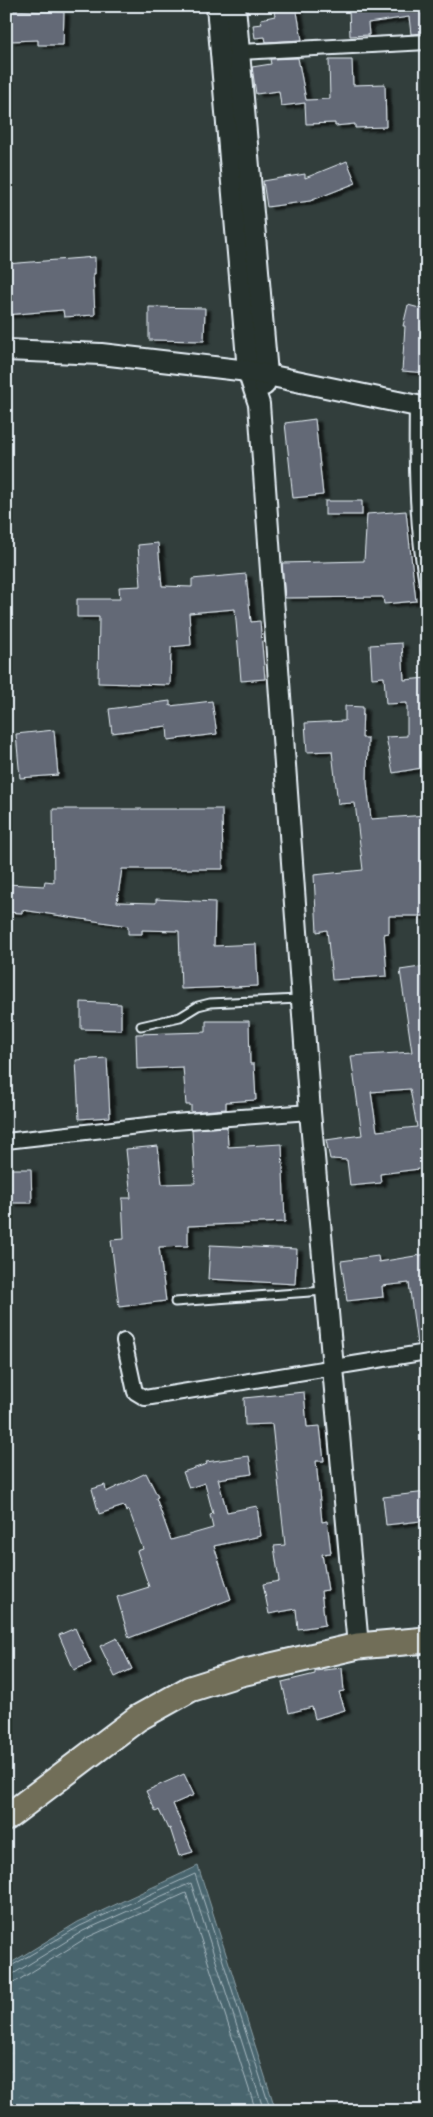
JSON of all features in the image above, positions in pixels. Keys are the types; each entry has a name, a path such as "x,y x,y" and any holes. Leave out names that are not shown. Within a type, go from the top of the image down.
{"highway":[{"path":"6,1818 138,1718 190,1689 241,1672 358,1646 427,1640"}],"main road":[{"path":"217,6 257,372"},
{"path":"235,6 259,404 310,1112 358,1646"},
{"path":"6,350 101,354 257,372 422,407"}],"street":[{"path":"239,52 427,42"},
{"path":"422,407 416,472 420,546 427,584"},
{"path":"6,1141 174,1122 310,1112"},
{"path":"124,1342 135,1392 145,1398 427,1352"}],"lane":[{"path":"141,1026 180,1017 198,1006 210,1003 302,999"},
{"path":"175,1302 327,1291"}],"water":[{"path":"198,1866 276,2111 6,2111 6,1966 78,1922"}],"building":[{"path":"273,6 296,6 302,40 266,42 265,37 255,38 253,25 262,24 261,19 275,16"},
{"path":"427,6 427,33 411,34 409,17 368,23 369,35 350,36 349,8"},
{"path":"8,10 64,12 63,45 38,45 38,40 10,41"},
{"path":"298,58 306,100 330,99 329,60 352,60 353,85 385,84 386,127 355,128 355,124 335,126 335,123 306,124 305,103 281,106 279,91 256,94 252,67 271,64 270,59"},
{"path":"347,161 356,183 310,201 267,207 263,181 305,174 305,178"},
{"path":"95,257 95,274 93,274 95,315 64,317 63,310 6,315 6,264"},
{"path":"408,305 427,310 420,335 427,336 427,373 402,371 405,326 403,326"},
{"path":"149,307 205,308 204,341 149,340"},
{"path":"315,419 323,495 293,498 285,423"},
{"path":"325,501 362,501 362,515 325,515"},
{"path":"406,511 416,601 384,604 383,597 285,598 282,563 364,561 367,514"},
{"path":"158,543 162,586 192,587 192,579 246,574 251,622 260,621 265,679 241,681 235,609 189,613 191,645 171,647 170,685 98,683 99,617 77,617 77,599 120,599 119,587 141,586 138,545"},
{"path":"402,643 404,680 427,678 427,721 422,721 427,744 427,767 393,773 386,737 407,736 407,703 386,704 384,677 372,678 370,645"},
{"path":"170,701 170,706 212,701 217,734 168,740 167,726 112,733 109,709"},
{"path":"345,706 363,707 362,738 368,738 367,782 371,819 426,815 427,894 425,916 389,916 389,933 384,934 387,976 332,980 327,930 317,932 314,875 363,870 355,803 338,804 332,751 307,752 305,723 345,721"},
{"path":"54,730 58,775 20,778 16,734"},
{"path":"53,809 222,809 223,869 122,869 117,902 156,903 156,899 215,902 214,946 256,944 258,986 181,989 179,931 142,930 142,934 128,934 128,926 22,910 22,913 6,912 6,884 44,886 45,881 54,882"},
{"path":"427,966 427,1168 380,1174 381,1183 350,1186 347,1160 330,1159 326,1140 362,1135 351,1056 412,1052 400,970","holes":["410,1089 417,1127 377,1131 371,1092"]},
{"path":"81,1002 121,1004 121,1030 81,1029"},
{"path":"206,1021 249,1021 250,1064 254,1064 256,1100 226,1102 226,1109 191,1112 191,1105 186,1105 183,1067 137,1069 136,1034 206,1032"},
{"path":"107,1058 110,1117 79,1119 76,1060"},
{"path":"227,1127 228,1147 282,1144 285,1222 188,1226 188,1246 159,1247 166,1301 119,1307 111,1240 124,1239 122,1198 131,1198 126,1149 158,1146 162,1184 195,1183 192,1129"},
{"path":"10,1169 31,1169 32,1203 11,1203"},
{"path":"210,1245 297,1249 295,1284 208,1279"},
{"path":"427,1254 427,1343 417,1345 409,1283 382,1286 383,1297 347,1301 341,1261 378,1256 379,1262"},
{"path":"304,1392 307,1427 320,1426 324,1461 316,1461 322,1522 327,1521 331,1553 322,1554 328,1590 321,1591 325,1625 298,1629 296,1609 269,1614 263,1584 279,1581 274,1546 285,1545 272,1424 245,1425 244,1398"},
{"path":"249,1456 252,1474 218,1479 227,1512 257,1506 261,1536 214,1546 231,1599 129,1638 117,1597 149,1587 137,1551 143,1549 129,1510 126,1512 124,1506 99,1514 92,1489 105,1485 106,1492 146,1473 158,1497 156,1498 171,1540 213,1528 210,1515 213,1514 205,1483 189,1488 183,1472 207,1464 206,1462"},
{"path":"427,1492 427,1515 421,1516 421,1521 386,1525 383,1497"},
{"path":"75,1628 91,1663 74,1670 59,1635"},
{"path":"117,1638 132,1669 115,1677 100,1646"},
{"path":"342,1668 344,1691 339,1692 345,1710 315,1719 312,1707 289,1713 282,1682 315,1674 315,1671"},
{"path":"184,1774 194,1795 173,1804 193,1852 179,1856 170,1828 168,1829 159,1810 156,1812 146,1791"}]}
